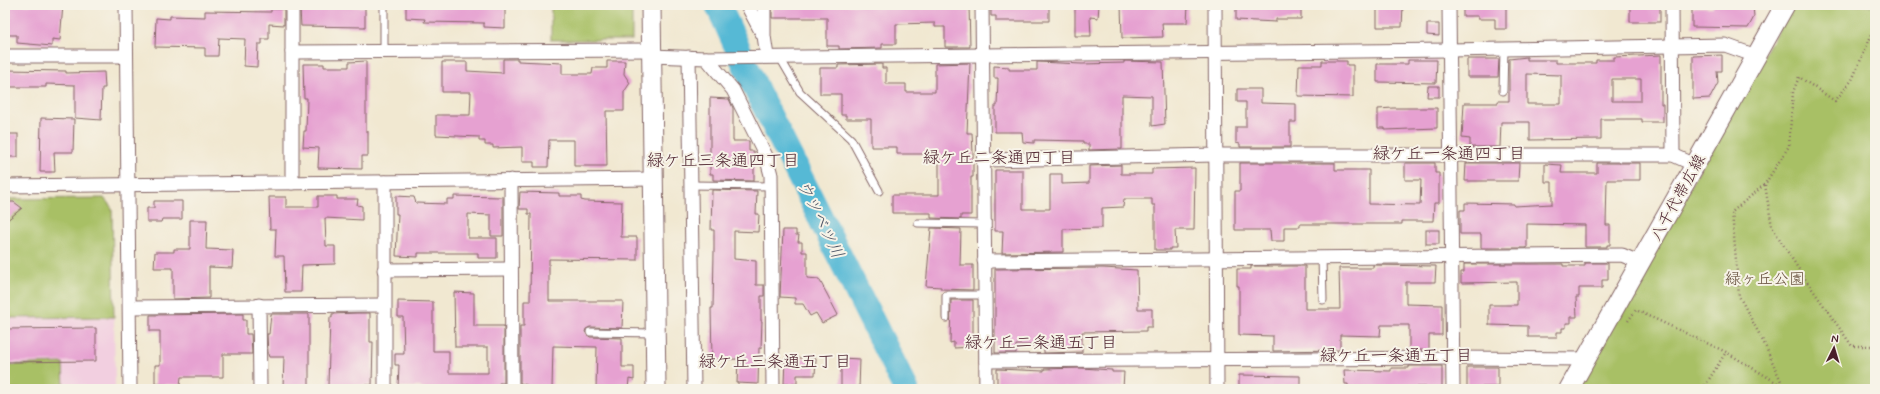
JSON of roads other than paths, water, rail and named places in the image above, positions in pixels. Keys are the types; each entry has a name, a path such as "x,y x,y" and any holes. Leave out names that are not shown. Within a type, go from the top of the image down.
{"main road":[{"path":"651,5 656,389"},
{"name":"八千代帯広線","path":"1570,389 1785,5"}],"street":[{"path":"126,5 127,185 131,307 130,389"},
{"path":"292,5 292,183"},
{"path":"747,5 764,36"},
{"path":"764,5 764,36 769,56"},
{"path":"982,5 986,389"},
{"path":"1214,5 1217,389"},
{"path":"1449,5 1453,389"},
{"path":"1672,5 1673,155"},
{"path":"292,52 651,53 689,57 721,58 769,56 1449,50 1725,45 1756,56"},
{"path":"5,56 126,56"},
{"path":"689,57 694,389"},
{"path":"706,58 736,97 766,156 771,175 773,389"},
{"path":"984,160 1215,155 1673,155 1695,165"},
{"path":"5,186 654,179"},
{"path":"511,180 510,269 512,389"},
{"path":"385,182 385,389"},
{"path":"984,261 1322,256 1622,255 1641,263"},
{"path":"384,270 510,269"},
{"path":"131,307 384,304"},
{"path":"259,305 260,389"},
{"path":"986,361 1453,358 1586,360"}],"lane":[{"path":"384,5 384,52"},
{"path":"1504,49 1504,91"},
{"path":"769,56 800,92 850,139 879,191"},
{"path":"691,185 771,186"},
{"path":"918,223 984,224"},
{"path":"1322,256 1323,300"},
{"path":"946,318 946,295 984,295"},
{"path":"590,332 656,333"}],"waterway":[{"name":"ウツベツ川","path":"718,5 758,93 906,389"}],"district":[{"name":"緑ケ丘一条通四丁目","path":"1449,153"},
{"name":"緑ケ丘二条通四丁目","path":"999,157"},
{"name":"緑ケ丘三条通四丁目","path":"723,160"},
{"name":"緑ケ丘二条通五丁目","path":"1041,342"},
{"name":"緑ケ丘一条通五丁目","path":"1396,355"},
{"name":"緑ケ丘三条通五丁目","path":"775,361"}],"park label":[{"name":"緑ヶ丘公園","path":"1765,278"}]}
